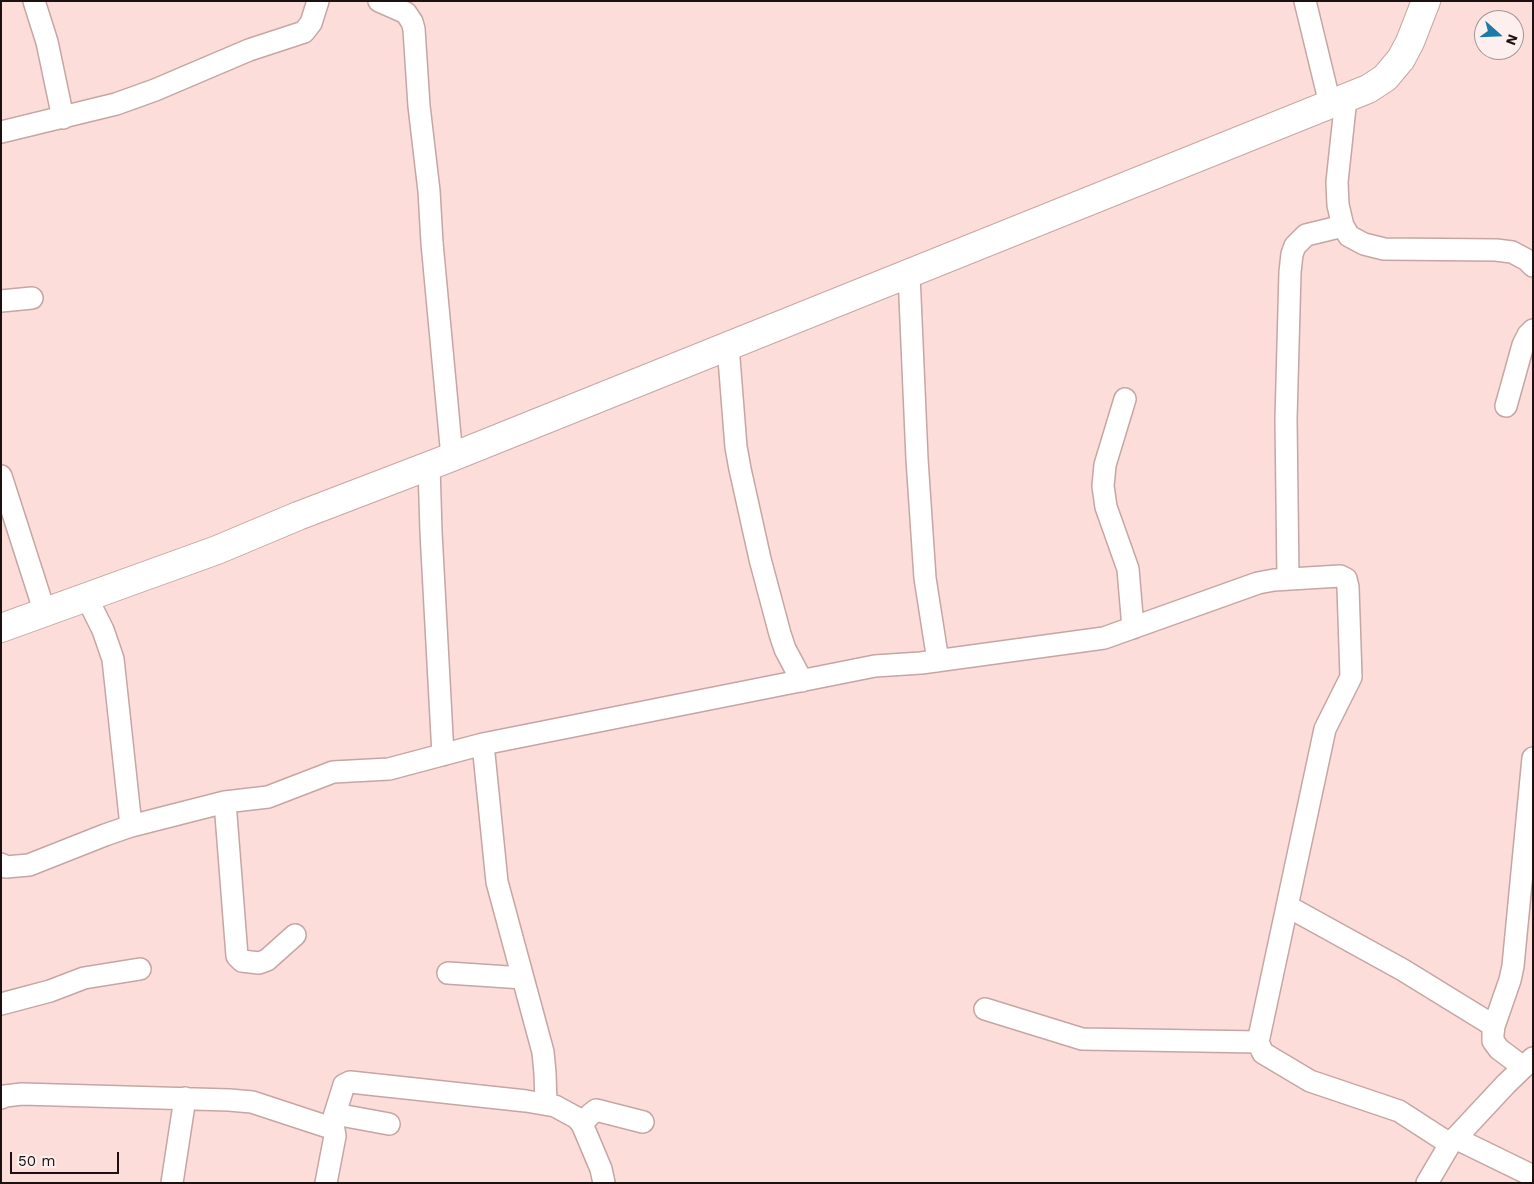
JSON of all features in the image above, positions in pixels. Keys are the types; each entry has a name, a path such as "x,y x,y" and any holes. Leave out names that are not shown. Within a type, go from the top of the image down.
{"main road":[{"path":"1,628 217,550 298,516 441,462 1368,89 1385,78 1401,59 1410,42 1426,1"}],"street":[{"path":"34,1 47,42 63,118"},
{"path":"1,132 63,118 138,97 253,48 304,32 311,23 318,1"},
{"path":"379,1 406,13 414,29 419,106 429,190 441,462 432,552 443,755"},
{"path":"1305,1 1338,101 1338,205 1343,226 1350,236 1364,244 1384,249 1496,250 1512,252 1527,260 1533,266"},
{"path":"1288,579 1286,419 1292,254 1294,246 1306,235 1343,226"},
{"path":"908,274 925,578 938,661"},
{"path":"1,301 32,298"},
{"path":"1506,406 1523,345 1533,330"},
{"path":"728,346 736,448 740,469 760,558 780,634 785,649 802,681"},
{"path":"1125,398 1105,465 1104,486 1106,506 1128,569 1134,628"},
{"path":"1,476 45,613"},
{"path":"1,864 6,867 29,865 131,826 225,802 268,797 333,772 389,769 483,744 874,666 938,661 1104,638 1258,584 1288,579 1340,576 1346,579 1348,587 1352,672 1350,681 1329,718 1325,729 1258,1042 1263,1053 1310,1081 1399,1111 1453,1141 1533,1176"},
{"path":"87,598 103,630 113,659 131,826"},
{"path":"483,744 496,882 543,1052 546,1073 546,1104"},
{"path":"1427,1183 1453,1141 1528,1062 1499,1049 1493,1041 1494,1026 1510,980 1512,966 1533,758"},
{"path":"225,802 237,956 242,961 260,963 267,960 295,935"},
{"path":"1287,906 1403,970 1494,1026"},
{"path":"1,1004 50,991 84,978 140,969"},
{"path":"448,974 523,978"},
{"path":"985,1009 1082,1039 1258,1042"},
{"path":"326,1183 335,1136 332,1120 344,1085 350,1082 555,1106 582,1124 601,1169 604,1183"},
{"path":"1,1098 22,1094 185,1098 252,1102 322,1125 332,1120 389,1124"},
{"path":"172,1183 185,1098"},
{"path":"582,1124 596,1110 643,1122"}]}
